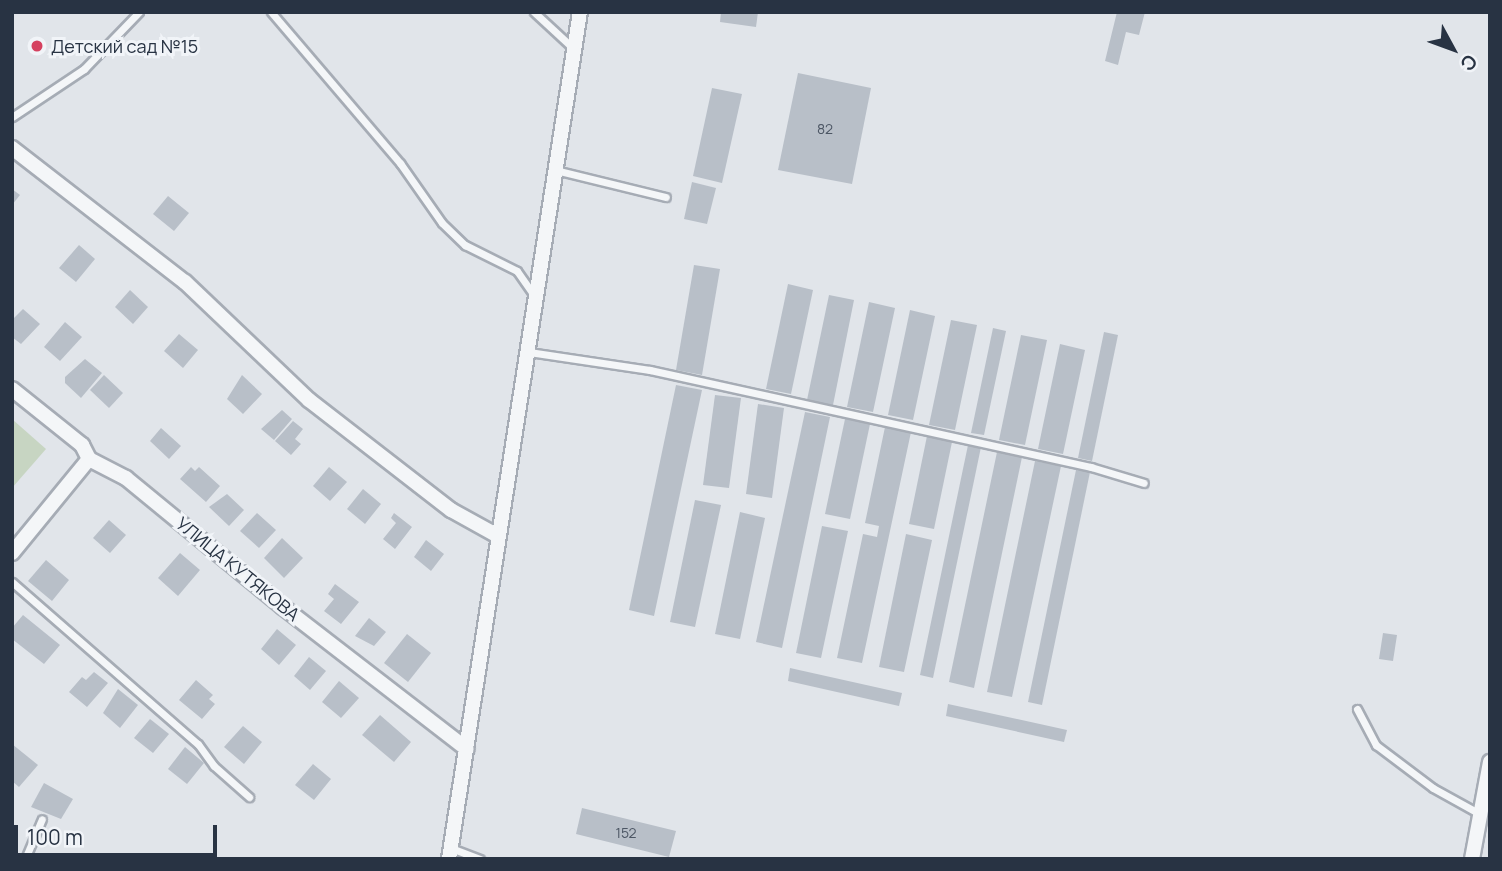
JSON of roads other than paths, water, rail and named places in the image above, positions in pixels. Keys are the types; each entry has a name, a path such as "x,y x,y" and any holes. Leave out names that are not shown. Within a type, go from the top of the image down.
{"street":[{"path":"450,853 580,12"},
{"path":"12,148 186,282 309,400 452,510 498,536"},
{"name":"УЛИЦА КУТЯКОВА","path":"12,389 82,446 89,459 126,478 283,607 467,749"},
{"path":"12,553 89,459"},
{"path":"1472,859 1490,762"}],"lane":[{"path":"12,117 83,69 139,12"},
{"path":"271,12 400,163 442,223 465,245 517,271 536,296"},
{"path":"534,12 576,50"},
{"path":"554,170 666,197"},
{"path":"528,352 650,370 1091,467 1144,483"},
{"path":"12,582 198,744 214,766 249,797"},
{"path":"1357,709 1376,745 1433,788 1481,814"},
{"path":"25,859 42,819"},
{"path":"450,853 481,859"}],"place":[{"name":"Детский сад №15","path":"37,46"}]}
